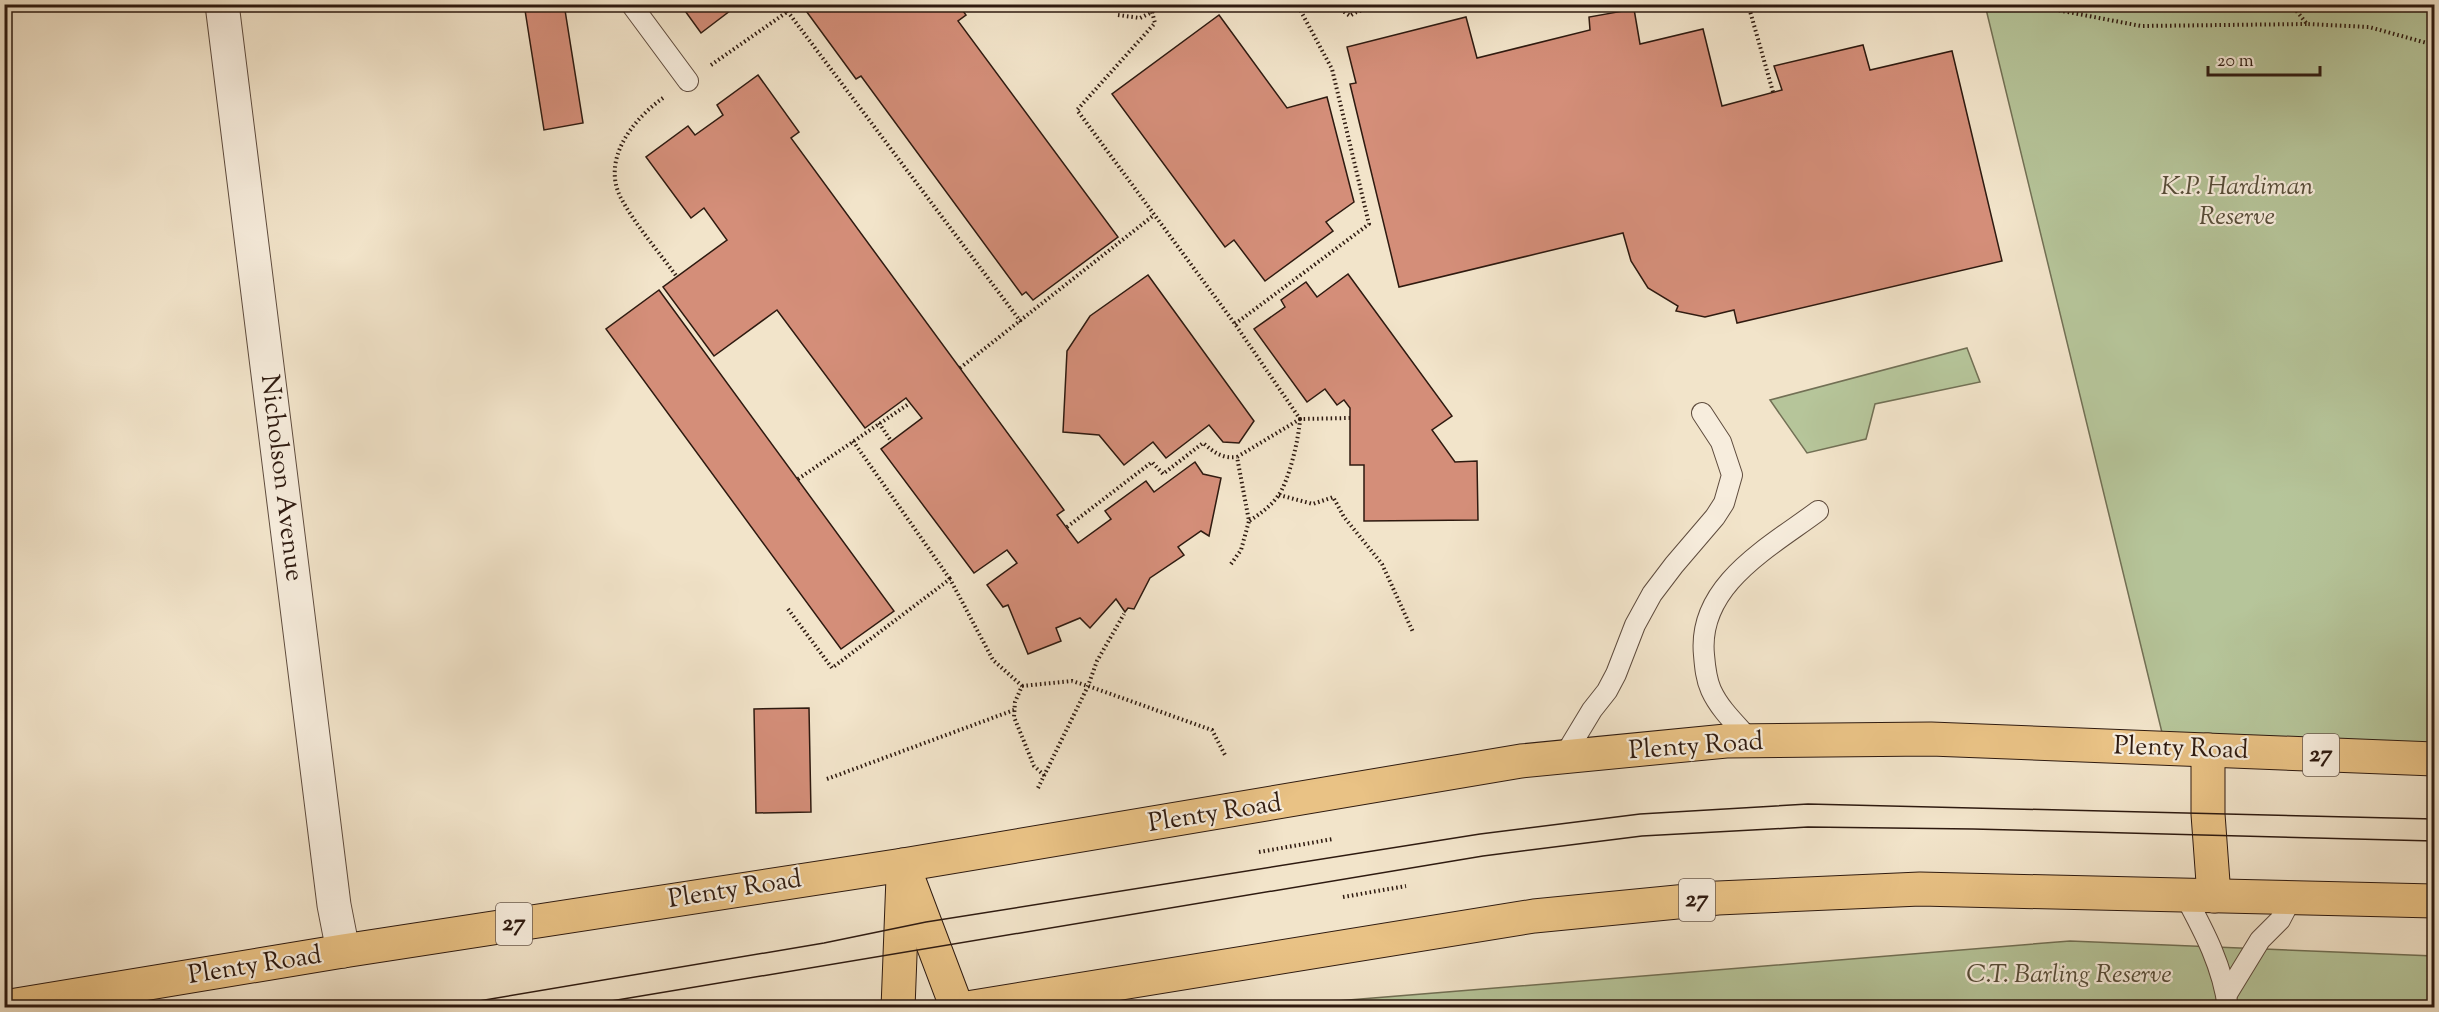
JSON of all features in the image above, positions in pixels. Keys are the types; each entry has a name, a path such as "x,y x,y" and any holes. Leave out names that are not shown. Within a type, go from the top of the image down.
{"highway":[{"name":"Plenty Road","path":"4,1007 343,951 903,865 1521,761 1726,741 1931,739 2434,759"},
{"path":"2199,896 2208,814 2208,750"},
{"path":"898,1008 903,865"},
{"path":"903,865 957,1008"},
{"name":"27","path":"967,1008 1534,916 1718,898 1920,889 2434,901"}],"street":[{"name":"Nicholson Avenue","path":"222,4 334,905 343,951"}],"lane":[{"path":"632,4 688,81"},
{"path":"1563,758 1616,674 1635,625 1648,601 1724,503 1732,475 1721,442 1702,413"},
{"path":"1750,741 1711,690 1703,647 1706,623 1720,591 1734,576 1818,511"},
{"path":"2199,896 2209,941 2228,1001"},
{"path":"2228,1001 2260,940 2280,920 2290,899"}],"path":[{"path":"782,4 1021,322"},
{"path":"1118,15 1140,18 1168,4"},
{"path":"1236,324 1369,224 1332,69 1298,4"},
{"path":"1334,4 1350,16 1356,11 1377,6 1462,4"},
{"path":"1748,4 1773,92"},
{"path":"2048,4 2052,9 2141,26 2307,24 2369,27 2434,45"},
{"path":"2291,4 2307,24"},
{"path":"676,277 621,199 615,171 621,145 630,128 649,108 787,12"},
{"path":"1152,12 1155,23 1077,110 1236,324 1300,419 1299,437 1279,495 1267,509 1249,521"},
{"path":"960,368 1021,322 1154,214"},
{"path":"798,479 910,403"},
{"path":"1067,527 1152,462 1163,474 1203,443 1216,454 1228,458 1237,457 1300,419 1350,418"},
{"path":"879,423 891,441"},
{"path":"853,441 950,579 993,660 1022,686 1072,681 1088,686 1212,730 1226,757"},
{"path":"1231,564 1241,549 1249,521 1237,457"},
{"path":"1279,495 1313,504 1333,497 1344,517 1382,564 1413,632"},
{"path":"788,609 832,668 950,579"},
{"path":"1038,788 1088,686 1097,661 1124,614"},
{"path":"1022,686 1014,717 1034,766 1045,776"},
{"path":"827,780 1014,710"},
{"path":"1259,852 1333,839"},
{"path":"1343,897 1406,886"}],"green space":[{"name":"K.P. Hardiman Reserve","path":"1985,5 2434,5 2434,758 2166,749"},
{"path":"1967,348 1980,382 1875,404 1866,439 1807,453 1770,400"},
{"name":"C.T. Barling Reserve","path":"2070,941 2434,956 2434,1008 1300,1008 1300,1004"}],"building":[{"path":"524,4 564,4 583,123 544,130"},
{"path":"680,4 739,4 701,33"},
{"path":"801,4 958,4 966,15 958,21 1118,237 1033,300 1026,292 1022,295 861,76 856,79"},
{"path":"1634,9 1640,44 1703,29 1722,106 1782,90 1774,66 1863,45 1870,70 1952,51 2002,261 1737,323 1734,310 1705,317 1676,311 1678,306 1648,288 1631,261 1623,233 1399,287 1350,84 1356,83 1347,47 1466,17 1477,58 1590,30 1589,17"},
{"path":"1219,15 1287,108 1327,97 1354,202 1326,222 1333,231 1265,281 1234,240 1225,247 1112,94"},
{"path":"758,75 799,132 791,138 1064,510 1057,515 1078,543 1111,519 1105,511 1146,481 1154,492 1195,462 1203,474 1221,478 1209,536 1201,531 1178,547 1184,555 1150,578 1134,609 1128,608 1125,612 1116,599 1090,628 1080,618 1056,628 1061,641 1028,654 1008,605 1003,607 987,585 1017,563 1007,550 974,573 881,449 922,418 906,398 865,428 777,310 714,356 663,287 727,240 704,208 691,218 646,157 688,126 695,135 723,115 717,105"},
{"path":"1348,274 1452,416 1432,430 1455,462 1477,461 1478,520 1364,521 1364,465 1350,465 1350,408 1344,400 1337,405 1325,389 1307,402 1254,329 1285,307 1281,300 1306,282 1317,297"},
{"path":"1148,275 1254,421 1239,443 1223,442 1209,425 1166,458 1153,442 1124,465 1099,435 1063,432 1067,351 1090,316"},
{"path":"659,290 894,611 841,649 606,329"},
{"path":"809,708 811,812 756,813 754,709"}],"tram line":[{"path":"437,1008 824,943 926,922 1480,834 1640,814 1808,804 2434,819"},
{"path":"569,1008 1483,856 1642,836 1808,827 2434,841"}]}
